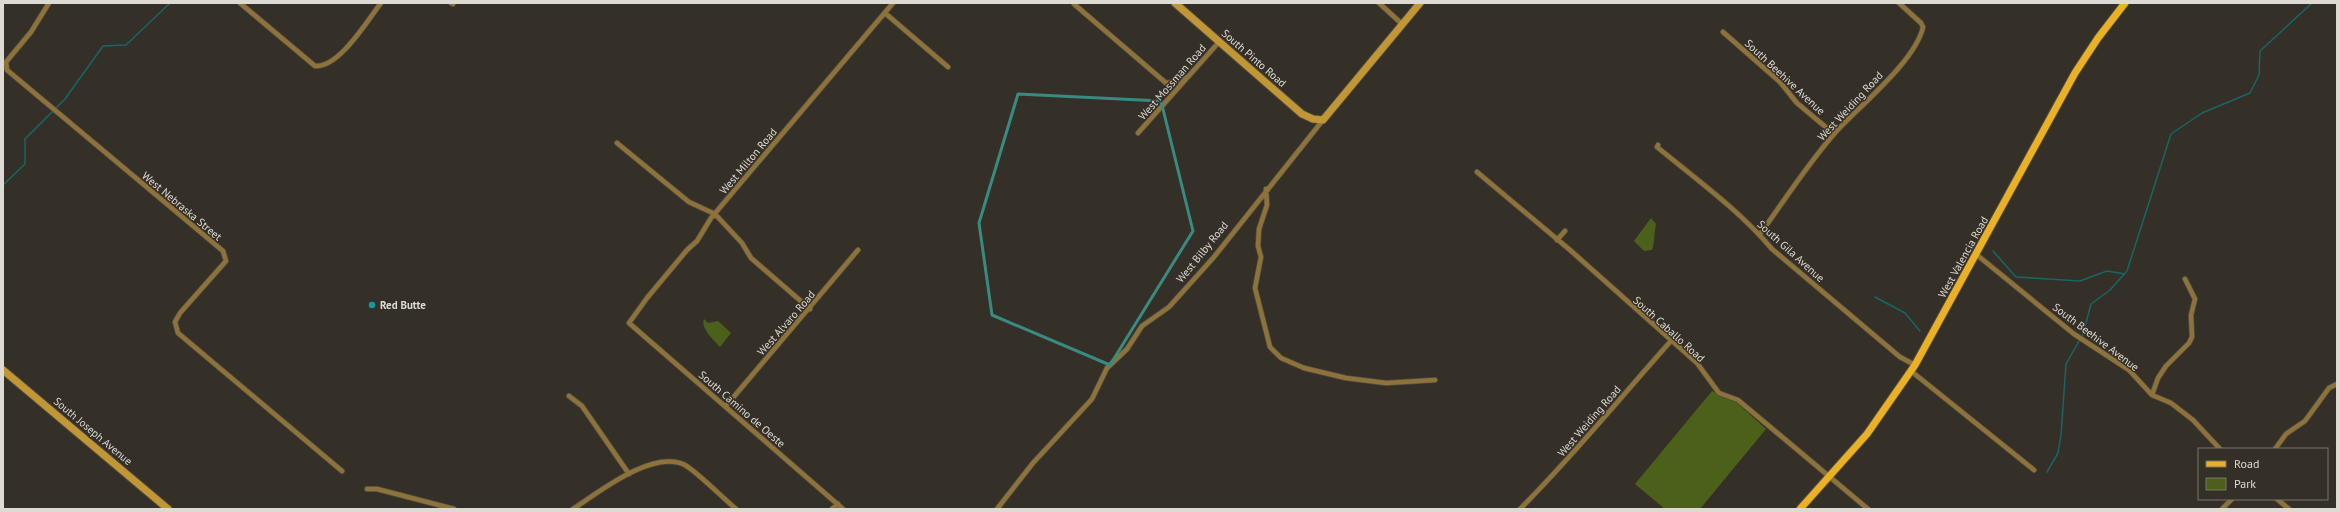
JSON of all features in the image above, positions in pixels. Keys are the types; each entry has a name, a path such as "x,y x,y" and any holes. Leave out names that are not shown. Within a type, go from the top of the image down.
{"main road":[{"name":"West Valencia Road","path":"1800,509 1830,478 1867,434 1913,368 1977,255 2075,74 2098,38 2125,3"}],"street":[{"name":"West Nebraska Street","path":"49,3 31,32 6,62 7,70 223,251 226,261 180,313 175,322 178,333 342,471"},
{"path":"240,3 315,66 322,66 336,59 381,3"},
{"name":"West Milton Road","path":"629,323 647,298 687,250 697,242 715,214 893,3"},
{"name":"South Pinto Road","path":"1175,3 1302,114 1313,119 1323,120"},
{"path":"1379,3 1402,24"},
{"name":"West Bilby Road","path":"997,509 1033,464 1092,399 1098,389 1103,374 1127,349 1142,326 1169,307 1184,292 1214,257 1266,189 1420,3"},
{"name":"West Weiding Road","path":"1760,234 1834,134 1882,86 1917,41 1922,27 1917,17 1899,3"},
{"path":"1074,4 1166,83 1179,81 1189,76"},
{"path":"885,13 948,67"},
{"name":"South Beehive Avenue","path":"1723,32 1780,82 1797,102 1834,134"},
{"name":"West Mossman Road","path":"1138,134 1219,42"},
{"path":"616,143 689,202 715,214 742,243 751,258 810,309"},
{"name":"South Gila Avenue","path":"1657,146 1760,234 1772,249 2034,470"},
{"name":"South Caballo Road","path":"1477,172 1558,240 1670,342 1697,364 1719,393 1738,400 1868,509"},
{"path":"1266,189 1267,205 1259,229 1258,246 1261,257 1255,288 1270,347 1280,358 1304,368 1346,378 1386,383 1435,380"},
{"path":"1558,240 1565,232"},
{"name":"West Alvaro Road","path":"726,406 810,309 858,250"},
{"name":"South Beehive Avenue","path":"1977,255 2074,334 2129,370 2152,395 2171,403 2193,420 2219,448"},
{"path":"2152,395 2158,378 2166,366 2189,343 2192,337 2191,315 2195,298 2185,279"},
{"name":"South Camino de Oeste","path":"629,323 843,509"},
{"name":"West Weiding Road","path":"1520,509 1579,448 1604,416 1670,342"},
{"name":"South Joseph Avenue","path":"3,370 168,509"},
{"path":"2276,448 2286,434 2305,421 2329,388 2337,384"},
{"path":"569,396 582,406 630,474"},
{"path":"573,509 630,474 660,461 684,465 736,509"},
{"path":"366,489 384,491 454,509"},
{"path":"2222,509 2231,500"},
{"path":"2278,500 2289,509"},
{"path":"832,509 838,504"}],"highlighted area":[{"path":"1018,94 1161,101 1193,231 1110,365 992,315 979,223"}],"green space":[{"path":"1651,218 1656,224 1653,247 1652,250 1644,251 1634,241"},
{"path":"704,319 708,323 718,321 731,333 720,347 706,330 703,322"},
{"path":"1712,391 1736,402 1766,429 1700,509 1665,509 1635,484"}],"waterway":[{"path":"3,185 25,164 25,139 65,99 103,46 126,45 170,3"},
{"path":"2047,472 2058,453 2061,435 2066,364 2083,334 2091,304 2110,290 2127,271 2171,134 2202,113 2250,93 2259,75 2260,51 2312,3"},
{"path":"1993,251 2016,277 2080,281 2107,271 2125,274"},
{"path":"1875,297 1905,313 1920,331"}],"place":[{"name":"Red Butte","path":"372,305"}]}
